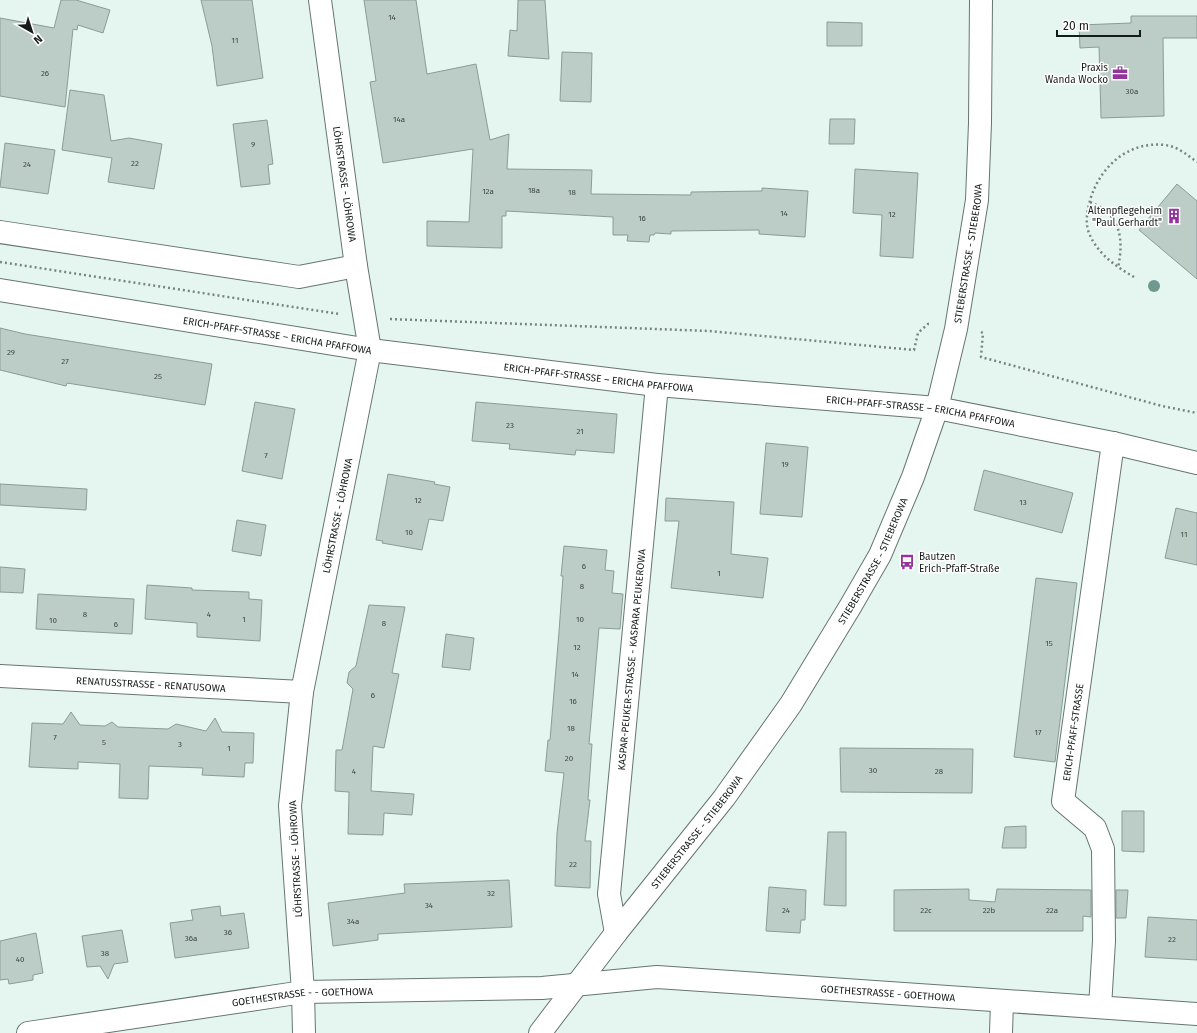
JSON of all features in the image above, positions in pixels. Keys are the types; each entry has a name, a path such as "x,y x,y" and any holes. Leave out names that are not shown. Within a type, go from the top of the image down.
{"street":[{"name":"LÖHRSTRASSE - LÖHROWA","path":"304,1033 303,992 290,806 302,692 370,350 356,266 320,0"},
{"name":"STIEBERSTRASSE - STIEBEROWA","path":"540,1033 616,933 724,798 792,704 880,555 913,478 937,408 956,329 977,200 980,124 981,0"},
{"path":"0,232 299,277 356,266"},
{"name":"ERICH-PFAFF-STRASSE – ERICHA PFAFFOWA","path":"0,290 370,350 657,385 937,408 1113,443 1197,463"},
{"name":"KASPAR-PEUKER-STRASSE - KASPARA PEUKEROWA","path":"616,933 609,894 657,385"},
{"name":"ERICH-PFAFF-STRASSE","path":"1100,1007 1104,941 1103,849 1095,828 1063,801 1113,443"},
{"name":"RENATUSSTRASSE - RENATUSOWA","path":"0,676 302,692"},
{"name":"GOETHESTRASSE - GOETHOWA","path":"578,984 657,977 1002,1002 1197,1014"},
{"name":"GOETHESTRASSE - - GOETHOWA","path":"28,1033 303,992 542,988 578,984"},
{"path":"1001,1033 1002,1002"}],"path":[{"path":"1134,278 1107,259 1091,238 1087,220 1090,202 1102,172 1112,162 1129,152 1146,146 1165,145 1178,149 1197,162"},
{"path":"1090,202 1106,211 1114,219 1122,237 1118,268"},
{"path":"0,262 365,318 709,331 914,350 918,333 928,324 984,333 981,357 1162,406 1197,413"}],"building":[{"path":"61,0 76,0 110,10 103,33 78,25 77,30 73,29 65,107 0,96 0,18 54,28"},
{"path":"201,0 252,0 263,78 217,86 212,46"},
{"path":"364,0 416,0 427,74 476,64 490,140 509,134 507,169 592,170 591,194 691,195 691,192 762,191 762,188 808,191 805,237 759,234 759,230 671,231 671,234 655,233 654,235 650,235 649,242 627,241 628,235 613,235 613,217 506,211 506,216 502,216 502,248 427,246 427,221 469,222 473,149 383,163 370,82 376,81"},
{"path":"518,0 545,0 549,59 508,56 510,30 517,31"},
{"path":"1131,16 1197,16 1197,38 1163,38 1164,116 1101,118 1099,47 1080,48 1079,25 1131,23"},
{"path":"827,22 862,23 862,46 827,46"},
{"path":"562,52 592,53 591,102 560,101"},
{"path":"70,90 104,95 111,141 129,138 162,144 154,189 108,182 112,158 62,150"},
{"path":"830,119 855,119 854,144 829,144"},
{"path":"267,120 273,164 268,165 270,184 241,187 233,124"},
{"path":"5,143 55,150 48,194 0,187"},
{"path":"855,169 918,173 913,258 880,256 882,215 853,213"},
{"name":"Altenpflegeheim \"Paul Gerhardt\"","path":"1177,184 1197,201 1197,279 1139,230"},
{"path":"0,328 25,334 212,364 205,405 67,383 66,386 0,370"},
{"path":"255,402 295,409 282,479 242,471"},
{"path":"476,402 617,414 614,453 576,450 575,455 509,449 510,444 472,441"},
{"path":"766,443 808,447 802,517 760,514"},
{"path":"984,470 1073,493 1062,533 974,510"},
{"path":"388,474 435,482 434,484 450,487 443,521 429,519 422,550 382,543 383,541 376,540"},
{"path":"0,484 87,489 86,510 0,505"},
{"path":"666,498 734,502 731,554 768,558 763,598 671,588 679,521 665,521"},
{"path":"1176,508 1197,513 1197,565 1165,558"},
{"path":"237,520 266,525 261,556 232,551"},
{"path":"564,546 607,550 605,570 614,571 612,593 623,594 620,629 599,628 589,744 592,744 588,800 590,800 585,841 591,841 590,888 555,886 557,833 564,773 545,771 548,740 550,740 559,632 563,576 561,576"},
{"path":"0,567 25,569 23,593 0,592"},
{"path":"1036,578 1077,583 1055,762 1014,757"},
{"path":"147,585 192,588 192,590 249,592 249,599 262,600 260,641 197,637 197,623 145,619"},
{"path":"38,594 134,599 132,634 36,629"},
{"path":"369,605 405,607 392,673 399,674 384,748 373,746 371,791 414,794 412,815 384,813 383,835 348,834 349,792 335,791 336,750 342,750 353,689 347,683 349,672 356,666"},
{"path":"446,634 474,638 470,670 442,667"},
{"path":"71,712 80,725 105,726 112,722 118,727 168,729 176,724 206,731 215,718 222,732 254,733 253,763 245,763 244,777 202,775 203,768 149,766 148,799 119,798 120,764 78,762 78,769 29,767 32,723 63,724"},
{"path":"840,748 973,749 972,793 841,792"},
{"path":"1122,811 1144,811 1144,852 1122,851"},
{"path":"1026,826 1026,848 1002,848 1005,827"},
{"path":"828,832 846,832 846,906 824,905"},
{"path":"509,880 512,927 378,934 378,940 333,946 328,903 405,893 404,884"},
{"path":"769,887 806,890 805,920 801,920 800,933 766,931"},
{"path":"969,889 969,900 995,902 997,889 1091,890 1091,917 1083,916 1083,931 894,931 894,890"},
{"path":"1116,890 1128,890 1126,918 1116,918"},
{"path":"220,906 221,916 244,913 249,948 175,958 170,923 193,920 191,910"},
{"path":"1148,917 1197,920 1197,960 1145,957"},
{"path":"122,930 128,962 114,964 108,979 100,966 87,967 82,936"},
{"path":"36,933 43,973 33,975 33,980 9,984 8,979 0,980 0,941"}],"place":[{"name":"Praxis Wanda Wocko","path":"1120,73"},
{"name":"Altenpflegeheim \"Paul Gerhardt\"","path":"1174,216"},
{"name":"Bautzen Erich-Pfaff-Straße","path":"907,562"}]}
